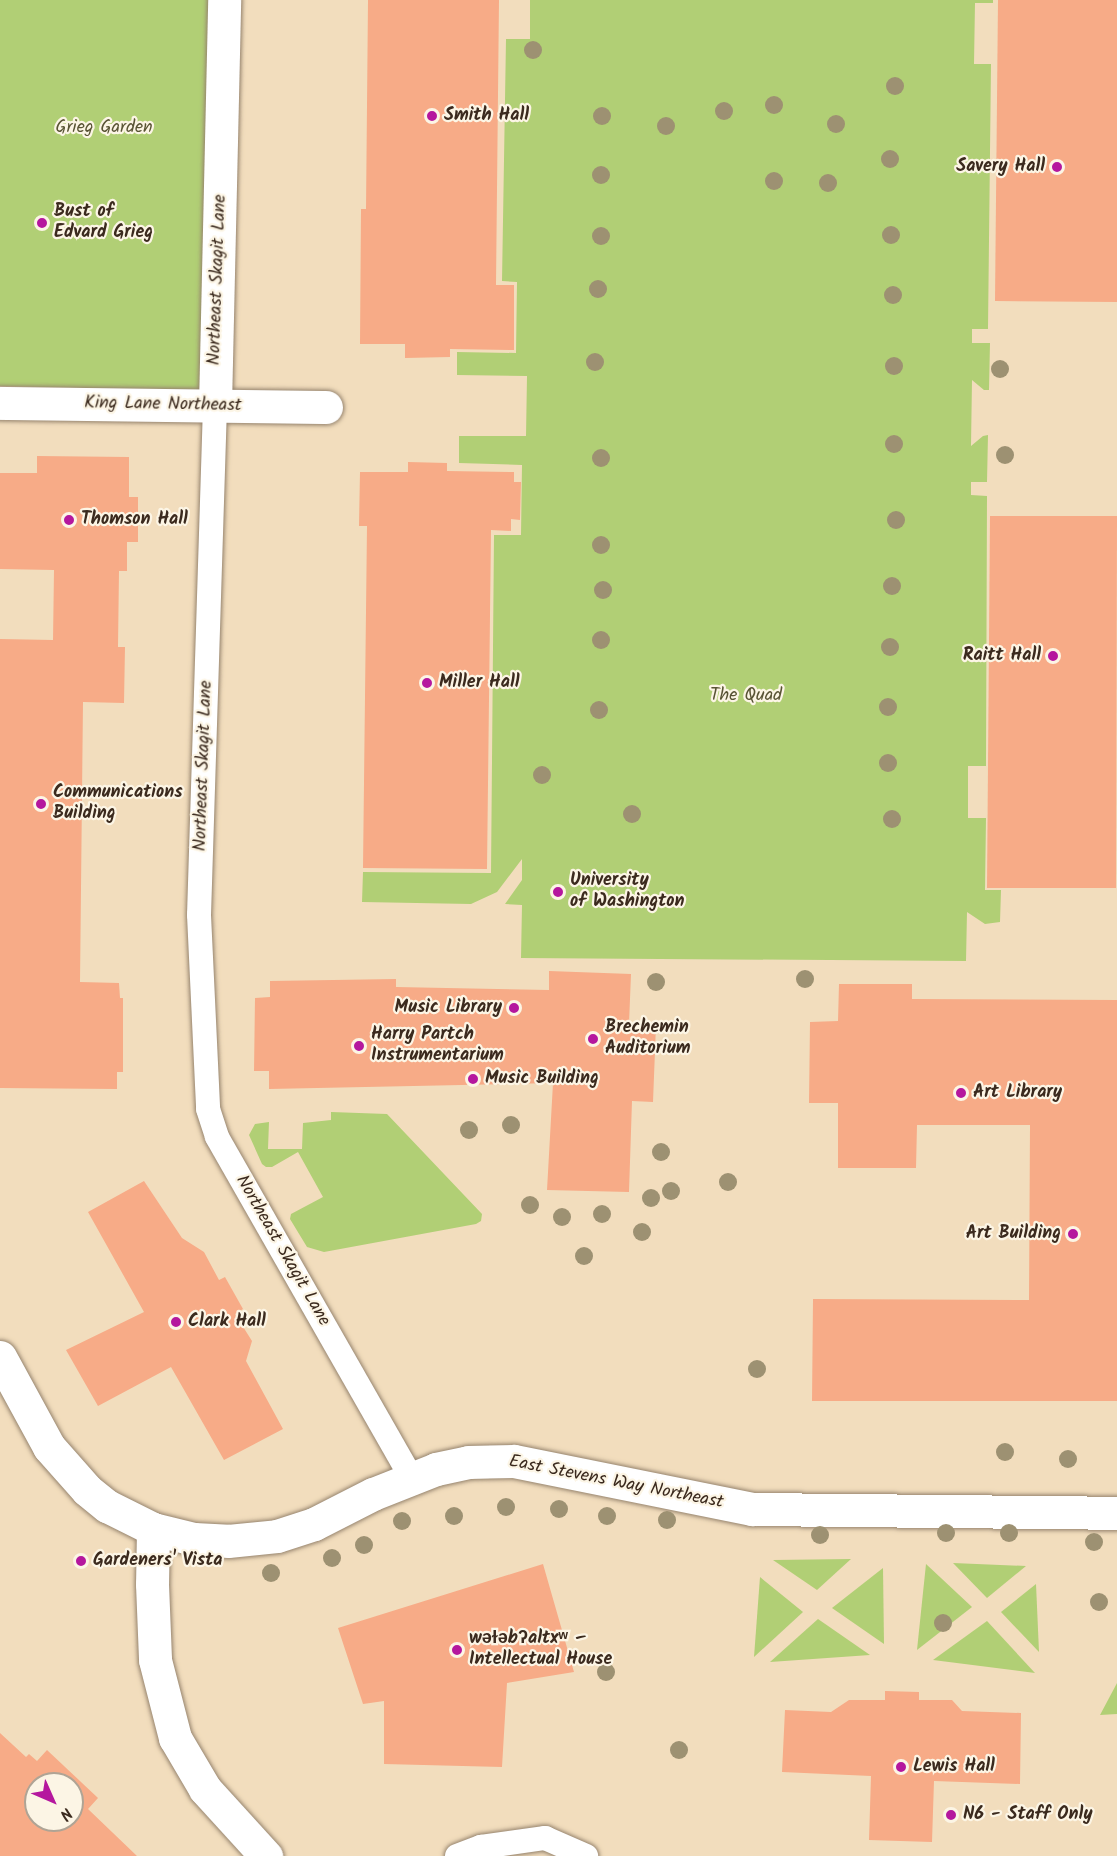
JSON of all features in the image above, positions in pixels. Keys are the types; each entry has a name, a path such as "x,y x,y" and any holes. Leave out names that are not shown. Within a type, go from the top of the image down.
{"street":[{"name":"Northeast Skagit Lane","path":"215,405 224,0"},
{"name":"King Lane Northeast","path":"0,403 326,407"},
{"name":"East Stevens Way Northeast","path":"0,1357 49,1447 67,1469 107,1506 153,1529 194,1539 228,1541 277,1536 314,1524 373,1494 436,1469 468,1461 514,1461 752,1509 1117,1513"},
{"path":"153,1529 152,1584 155,1660 175,1738 205,1789 266,1856"}],"lane":[{"name":"Northeast Skagit Lane","path":"215,405 199,915 208,1109 217,1137 412,1479"},
{"path":"457,1856 481,1847 545,1838 586,1856"}],"green space":[{"name":"Grieg Garden","path":"0,0 210,0 203,391 0,386"},
{"name":"The Quad","path":"530,0 993,0 993,3 975,3 974,64 991,64 988,329 972,329 972,343 990,343 989,390 984,390 972,380 971,446 983,436 988,435 987,482 971,482 971,495 987,496 986,766 968,766 968,818 986,818 985,890 1001,890 1000,922 985,924 967,912 966,961 521,958 522,905 505,904 522,880 522,859 497,892 471,904 362,902 363,872 491,873 494,535 521,535 522,465 459,463 459,436 526,436 527,376 457,375 457,352 516,353 517,282 502,281 506,39 530,39"},
{"path":"331,1112 387,1114 482,1214 481,1221 476,1224 324,1252 307,1247 290,1219 291,1214 323,1197 298,1152 272,1167 266,1167 262,1164 249,1135 255,1124 269,1122 268,1149 302,1149 303,1123 331,1120"},
{"path":"851,1559 817,1590 773,1560"},
{"path":"953,1563 1026,1566 987,1598"},
{"path":"926,1564 972,1607 917,1650"},
{"path":"883,1568 884,1644 832,1608"},
{"path":"760,1577 803,1612 754,1657"},
{"path":"1036,1584 1039,1652 1001,1612"},
{"path":"818,1619 870,1655 770,1662"},
{"path":"987,1621 1035,1673 933,1660"},
{"path":"1117,1683 1117,1714 1100,1715"}],"building":[{"name":"Smith Hall","path":"368,0 499,0 496,285 514,285 514,350 450,349 450,357 405,358 405,344 360,344 361,209 366,209"},
{"name":"Savery Hall","path":"998,0 1117,0 1117,302 995,301"},
{"name":"Communications Building","path":"37,456 129,457 129,497 138,497 138,542 127,542 127,571 119,571 118,647 125,647 124,703 83,702 80,982 119,983 120,998 123,998 123,1072 117,1072 117,1089 0,1088 0,639 53,640 54,570 0,569 0,473 37,473"},
{"name":"Miller Hall","path":"408,462 447,463 447,471 514,472 514,482 521,482 520,520 511,519 511,531 491,530 487,869 363,868 367,526 359,526 360,472 408,472"},
{"name":"Raitt Hall","path":"990,516 1117,516 1116,888 987,888"},
{"name":"Music Building","path":"549,971 631,974 629,1024 656,1025 653,1102 632,1101 629,1192 547,1190 553,1083 269,1089 269,1071 254,1071 255,998 270,997 270,981 396,979 396,987 549,990"},
{"name":"Art Building","path":"839,984 912,984 912,999 1117,1000 1117,1401 812,1401 813,1299 1029,1300 1030,1125 917,1125 916,1168 838,1168 838,1103 809,1103 810,1022 838,1021"},
{"name":"Clark Hall","path":"144,1181 182,1238 204,1252 219,1280 225,1277 243,1309 235,1314 252,1341 246,1361 283,1429 224,1460 171,1367 98,1406 66,1350 144,1312 88,1212"},
{"name":"wǝɫǝbʔaltxʷ – Intellectual House","path":"543,1564 574,1672 507,1683 502,1767 384,1764 384,1701 363,1704 338,1628"},
{"name":"Lewis Hall","path":"885,1691 919,1692 919,1700 952,1700 962,1711 1021,1713 1020,1784 934,1781 932,1842 869,1840 871,1776 782,1772 785,1710 831,1712 849,1700 885,1700"},
{"path":"0,1733 26,1757 29,1754 37,1761 47,1750 70,1772 24,1772 24,1832 84,1832 84,1785 98,1798 88,1809 137,1856 0,1856"}],"place":[{"name":"Smith Hall","path":"432,116"},
{"name":"Savery Hall","path":"1057,167"},
{"name":"Bust of Edvard Grieg","path":"42,223"},
{"name":"Thomson Hall","path":"69,520"},
{"name":"Raitt Hall","path":"1053,656"},
{"name":"Miller Hall","path":"427,683"},
{"name":"Communications Building","path":"41,804"},
{"name":"University of Washington","path":"558,892"},
{"name":"Music Library","path":"514,1008"},
{"name":"Brechemin Auditorium","path":"593,1039"},
{"name":"Harry Partch Instrumentarium","path":"359,1046"},
{"name":"Music Building","path":"473,1079"},
{"name":"Art Library","path":"961,1093"},
{"name":"Art Building","path":"1073,1234"},
{"name":"Clark Hall","path":"176,1322"},
{"name":"Gardeners' Vista","path":"81,1561"},
{"name":"wǝɫǝbʔaltxʷ – Intellectual House","path":"457,1650"},
{"name":"Lewis Hall","path":"901,1767"},
{"name":"N6 - Staff Only","path":"951,1815"}]}
